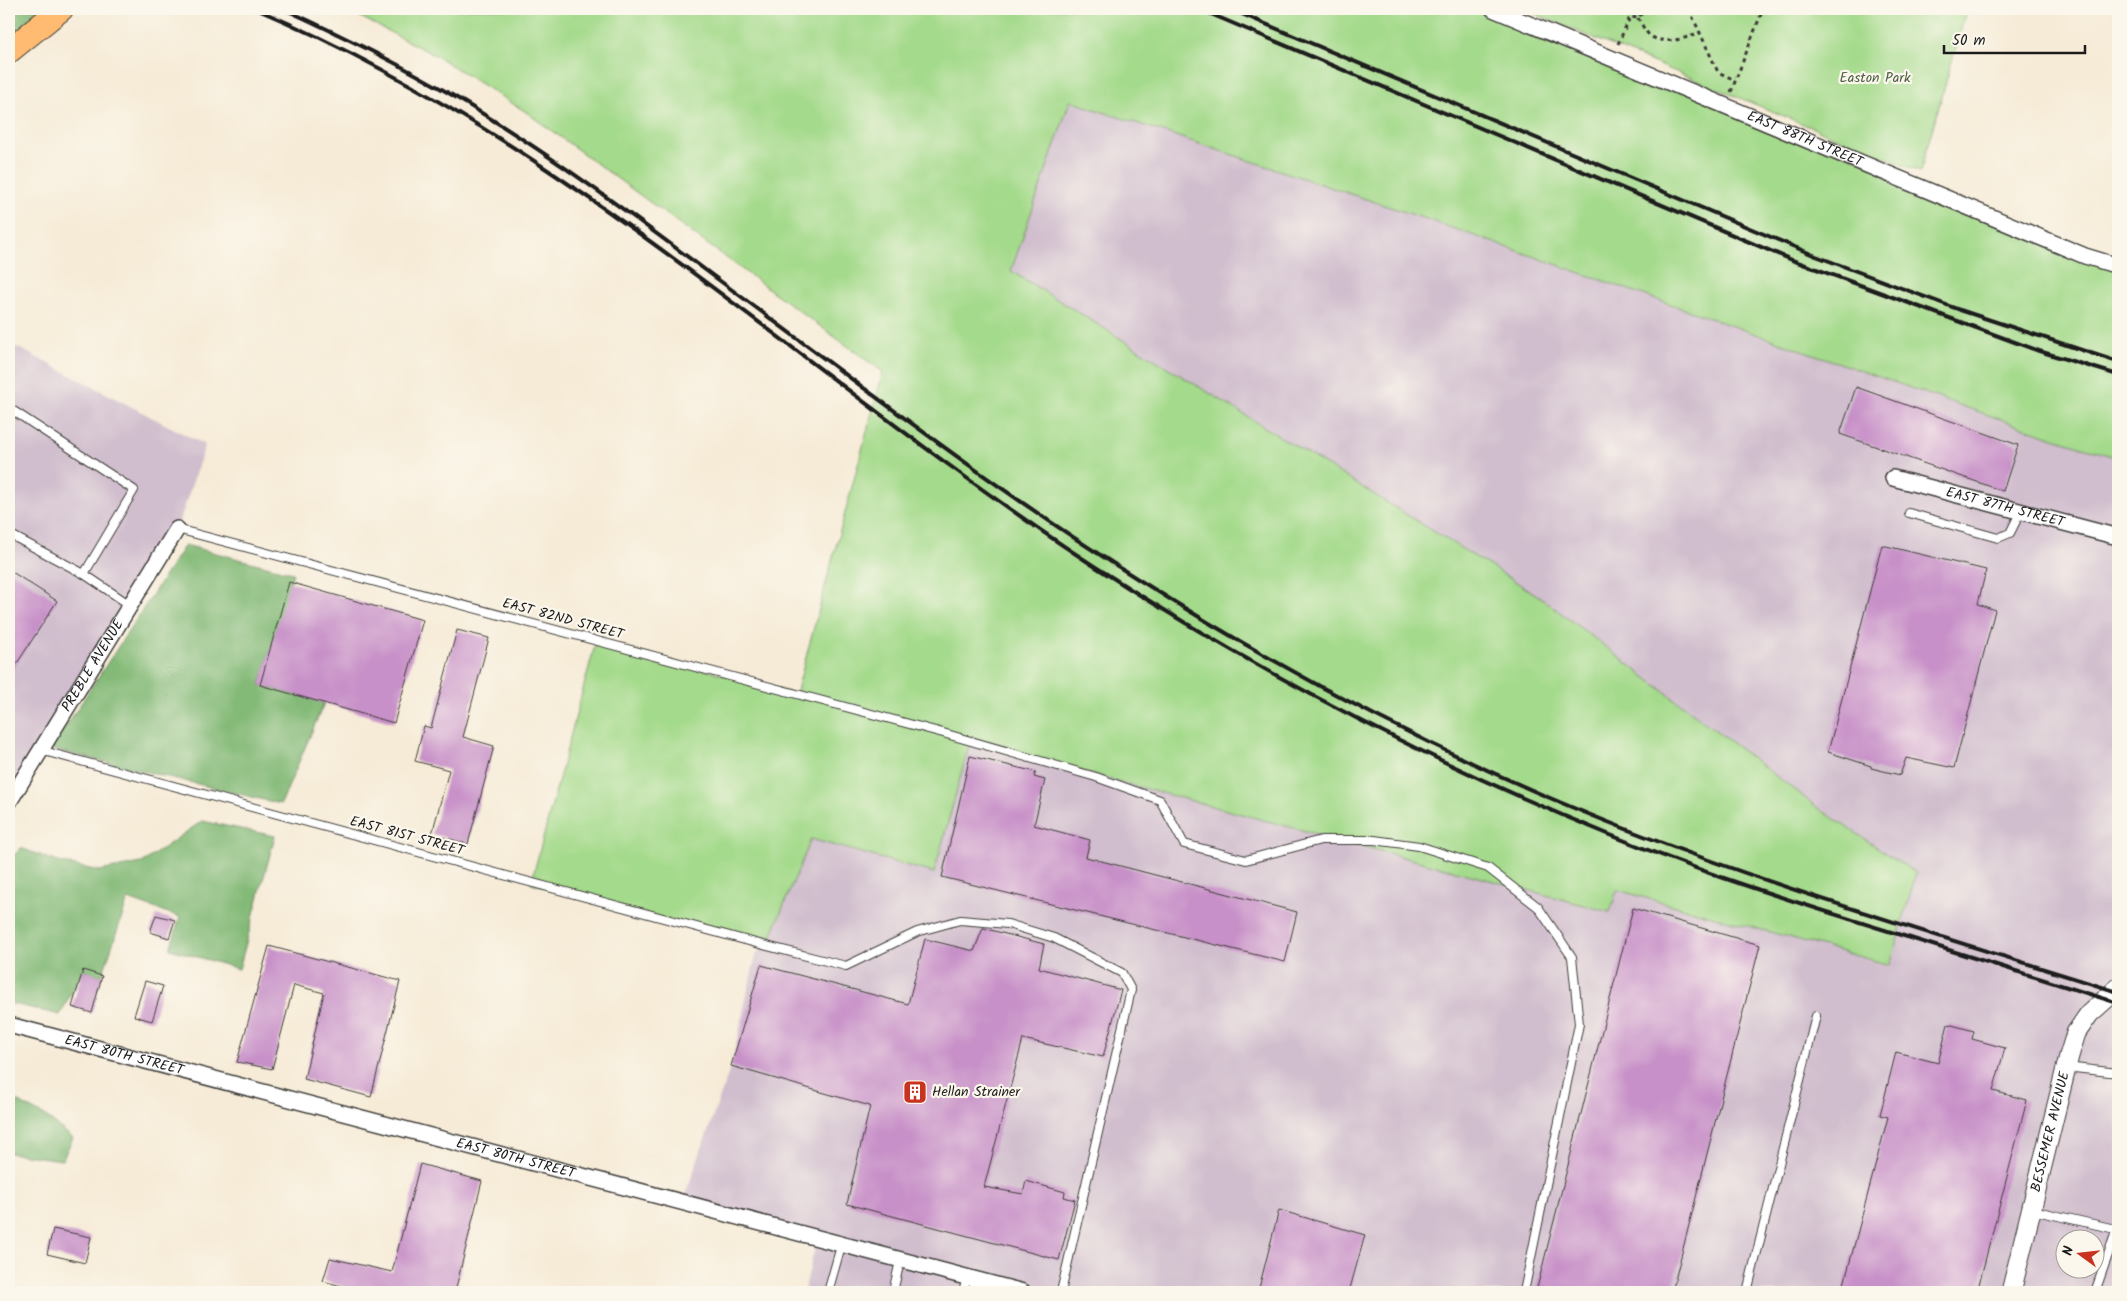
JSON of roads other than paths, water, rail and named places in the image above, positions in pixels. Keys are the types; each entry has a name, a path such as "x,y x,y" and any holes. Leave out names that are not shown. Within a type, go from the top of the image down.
{"main road":[{"path":"12,49 60,9"}],"street":[{"name":"EAST 88TH STREET","path":"1492,9 2085,256 2118,266"},
{"name":"EAST 87TH STREET","path":"1893,478 2118,537"},
{"name":"PREBLE AVENUE","path":"9,802 177,529"},
{"name":"BESSEMER AVENUE","path":"2011,1292 2076,1033 2089,1014 2118,988"},
{"name":"EAST 80TH STREET","path":"9,1025 900,1261 965,1285 1023,1292"}],"lane":[{"path":"9,408 134,490 84,574"},
{"path":"1909,513 1998,538 2010,533 2021,511"},
{"name":"EAST 82ND STREET","path":"177,529 943,733 1096,777 1160,800 1184,844 1246,860 1321,840 1374,840 1419,846 1488,868 1538,907 1572,957 1579,1024 1524,1292"},
{"path":"9,534 84,574 130,605"},
{"name":"EAST 81ST STREET","path":"40,750 846,966 917,932 960,920 1008,924 1054,938 1122,973 1131,990 1061,1292"},
{"path":"1747,1292 1816,1016"},
{"path":"2066,1067 2118,1073"},
{"path":"2031,1210 2117,1227 2096,1292"},
{"path":"828,1292 841,1246"},
{"path":"893,1292 900,1261"}],"railway":[{"path":"256,9 370,63 478,125 583,194 685,267 987,493 1091,564 1163,610 1311,694 1387,734 1464,771 1542,806 1701,870 1802,904 2118,1003"},
{"path":"284,9 348,39 411,72 519,137 617,205 1031,509 1190,612 1341,698 1497,775 1619,827 1832,902 2118,992"},
{"path":"1199,9 1792,260 2039,351 2118,375"},
{"path":"1230,9 1816,256 1960,310 2118,362"}],"place":[{"name":"Hellan Strainer","path":"915,1092"}],"park label":[{"name":"Easton Park","path":"1875,78"}]}
